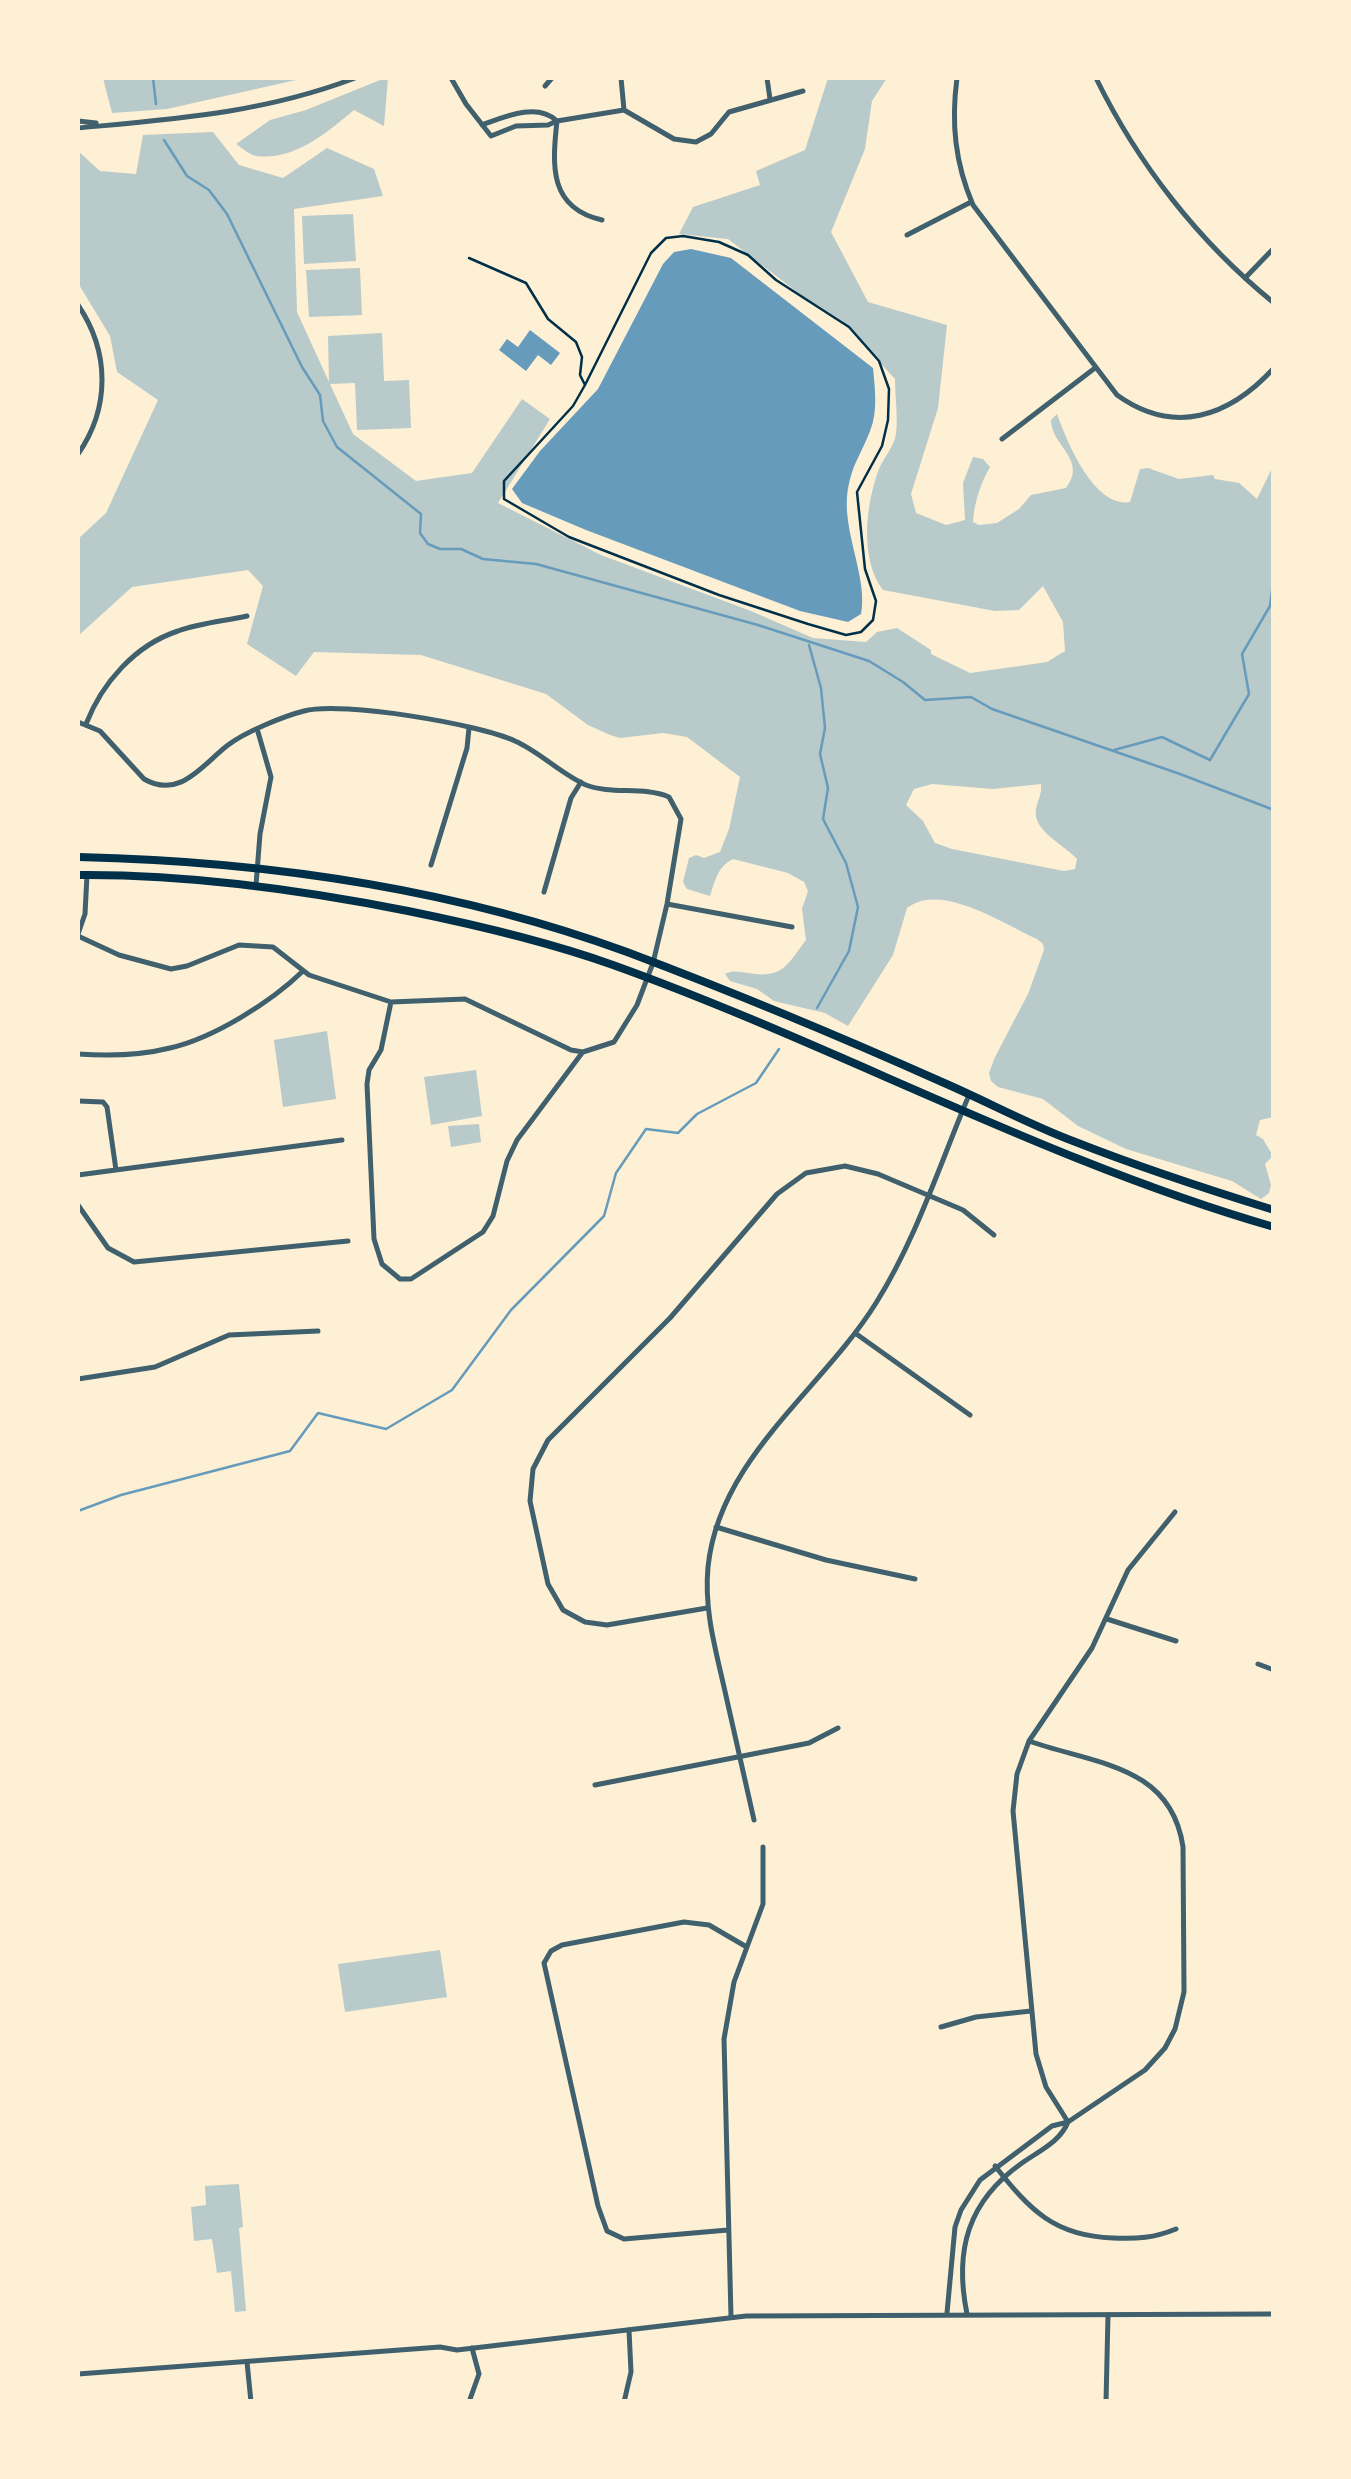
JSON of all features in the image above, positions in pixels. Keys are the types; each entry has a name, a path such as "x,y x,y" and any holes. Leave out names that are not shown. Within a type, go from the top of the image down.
{"main road":[{"path":"78,857 258,868 381,887 545,926 654,963 1072,1140 1274,1210"},
{"path":"82,874 172,876 256,885 376,905 576,953 647,978 1142,1185 1274,1227"}],"street":[{"path":"78,124 108,125 236,112 356,78"},
{"path":"451,78 491,136 516,126 548,126 557,121 624,110 674,139 696,142 711,134 729,112 803,91"},
{"path":"545,86 552,78"},
{"path":"621,78 624,110"},
{"path":"767,78 770,100"},
{"path":"956,78 954,136 959,168 972,202 1117,396 1136,408 1170,418 1198,416 1229,405 1257,386 1274,368"},
{"path":"1096,78 1158,181 1203,237 1274,304"},
{"path":"482,125 522,112 548,113 557,121"},
{"path":"557,121 554,161 558,185 572,209 602,220"},
{"path":"907,235 972,202"},
{"path":"1246,278 1274,248"},
{"path":"78,305 96,340 103,379 95,423 78,454"},
{"path":"1002,439 1095,367"},
{"path":"86,724 99,694 141,651 177,631 247,616"},
{"path":"78,722 106,738 136,773 162,785 182,783 230,742 288,715 327,707 490,731 515,741 588,786 644,790 669,797 681,819 654,963 628,1025 614,1042 582,1052 466,999 392,1002 304,971 279,950 258,944 229,948 171,969 119,956 78,935 85,914 82,874"},
{"path":"430,865 467,748 469,728"},
{"path":"256,885 271,777 257,731"},
{"path":"544,892 571,798 581,782"},
{"path":"667,904 792,927"},
{"path":"78,1054 172,1048 246,1013 304,971"},
{"path":"392,1002 381,1050 369,1070 367,1084 374,1239 382,1264 400,1279 411,1279 483,1232 493,1216 507,1161 518,1140 582,1052"},
{"path":"754,1820 707,1608 708,1570 716,1527 730,1490 745,1468 855,1333 891,1277 969,1096"},
{"path":"78,1101 102,1102 107,1106 116,1170"},
{"path":"78,1175 342,1140"},
{"path":"707,1608 607,1625 585,1622 563,1610 548,1584 530,1501 534,1468 543,1448 579,1406 670,1318 795,1178 826,1167 859,1168 974,1216 994,1235"},
{"path":"78,1205 108,1248 134,1262 348,1240"},
{"path":"78,1379 154,1367 229,1335 318,1331"},
{"path":"855,1333 970,1415"},
{"path":"1068,2122 1039,2071 1013,1811 1017,1774 1029,1741 1086,1657 1128,1570 1175,1512"},
{"path":"716,1527 826,1560 915,1579"},
{"path":"1106,1619 1176,1641"},
{"path":"1258,1664 1274,1670"},
{"path":"595,1785 819,1741 838,1728"},
{"path":"947,2314 955,2227 969,2194 995,2166 1145,2070 1175,2029 1184,1992 1183,1847 1174,1815 1146,1781 1029,1741"},
{"path":"730,2317 724,2040 730,1996 764,1896 764,1847"},
{"path":"728,2230 624,2238 607,2231 598,2206 544,1964 550,1951 562,1944 684,1922 708,1926 745,1946"},
{"path":"941,2027 976,2017 1032,2012"},
{"path":"967,2314 966,2237 980,2202 1004,2176 1058,2138 1068,2122"},
{"path":"995,2166 1034,2211 1069,2232 1132,2239 1155,2237 1176,2229"},
{"path":"78,2374 438,2347 472,2348 730,2317 1274,2314"},
{"path":"1106,2402 1108,2315"},
{"path":"624,2402 631,2372 630,2330"},
{"path":"469,2402 479,2374 472,2348"},
{"path":"247,2362 252,2402"}],"path":[{"path":"684,236 719,242 748,255 776,280 849,328 879,361 888,389 888,420 882,446 857,492 865,569 876,601 874,620 861,632 846,635 790,618 569,537 504,499 504,481 573,406 585,385 650,253 666,238 684,236"},
{"path":"469,258 526,283 548,319 576,342 585,385"}],"shaded area":[{"path":"103,78 305,78 167,109 112,113"},
{"path":"385,78 384,126 354,110 309,143 284,154 256,156 236,144 270,120"},
{"path":"828,78 887,78 872,101 865,149 831,232 868,302 947,325 938,408 911,494 916,513 946,525 965,520 963,483 973,457 983,459 990,467 975,508 973,522 979,525 997,523 1019,509 1031,495 1066,488 1073,469 1053,429 1051,420 1057,414 1084,471 1105,495 1117,501 1130,502 1140,469 1148,468 1179,479 1213,475 1215,479 1239,483 1257,499 1273,466 1274,1117 1260,1120 1256,1135 1273,1156 1265,1164 1271,1185 1269,1193 1261,1199 1232,1181 1126,1149 1078,1126 1043,1099 998,1087 991,1081 989,1073 995,1057 1028,994 1044,950 1037,939 973,908 937,899 907,908 893,955 848,1026 825,1013 774,1001 757,989 730,981 725,974 769,974 789,963 806,940 802,909 808,891 804,882 788,873 733,859 720,870 710,896 687,889 683,882 689,858 720,852 740,777 687,737 663,733 620,738 610,735 588,725 546,694 421,655 314,652 296,676 247,644 263,586 248,570 132,587 78,636 78,539 106,513 158,400 117,372 110,336 78,283 78,151 100,171 136,174 143,135 213,132 239,165 283,178 327,148 374,169 383,196 294,209 297,312 329,382 328,336 382,333 384,381 409,380 411,428 357,430 355,383 330,384 353,434 416,481 472,473 522,399 550,419 498,503 601,555 813,638 866,642 877,632 897,628 931,650 931,654 970,673 1047,662 1065,651 1063,622 1043,586 1019,610 995,611 883,590 870,563 867,531 874,483 896,434 895,379 841,320 728,239 679,234 693,207 760,185 756,171 805,150","holes":["932,784 993,789 1041,784 1036,817 1050,837 1077,859 1075,869 1064,871 935,843 923,821 906,805 914,789"]},
{"path":"353,214 356,261 304,264 302,216"},
{"path":"360,268 362,315 309,317 306,270"},
{"path":"327,1031 336,1099 283,1107 274,1040"},
{"path":"476,1070 482,1116 431,1125 424,1077"},
{"path":"479,1124 481,1142 451,1147 448,1126"},
{"path":"440,1950 447,1997 345,2012 338,1964"},
{"path":"239,2184 246,2311 235,2312 231,2271 217,2273 212,2239 194,2241 191,2207 206,2205 205,2186"}],"water":[{"path":"691,249 731,258 873,368 874,416 847,497 862,601 861,614 848,622 800,611 586,530 522,503 512,489 540,451 598,389 663,264 674,252"},
{"path":"530,330 560,353 551,365 538,355 526,371 499,350 507,339 518,347"}],"waterway":[{"path":"153,78 156,104"},
{"path":"164,140 187,176 209,190 227,214 302,367 320,395 323,421 337,447 421,514 420,533 428,544 440,549 461,549 483,559 536,564 758,625 869,661 925,700 971,697 992,709 1274,810"},
{"path":"1114,750 1162,737 1210,760 1249,694 1242,654 1270,606 1274,575"},
{"path":"809,645 821,688 825,728 820,754 828,788 823,819 846,863 858,907 849,951 817,1008"},
{"path":"78,1511 121,1495 290,1451 318,1413 386,1429 452,1390 511,1310 604,1216 616,1173 646,1129 678,1133 697,1114 756,1083 779,1049"}]}
